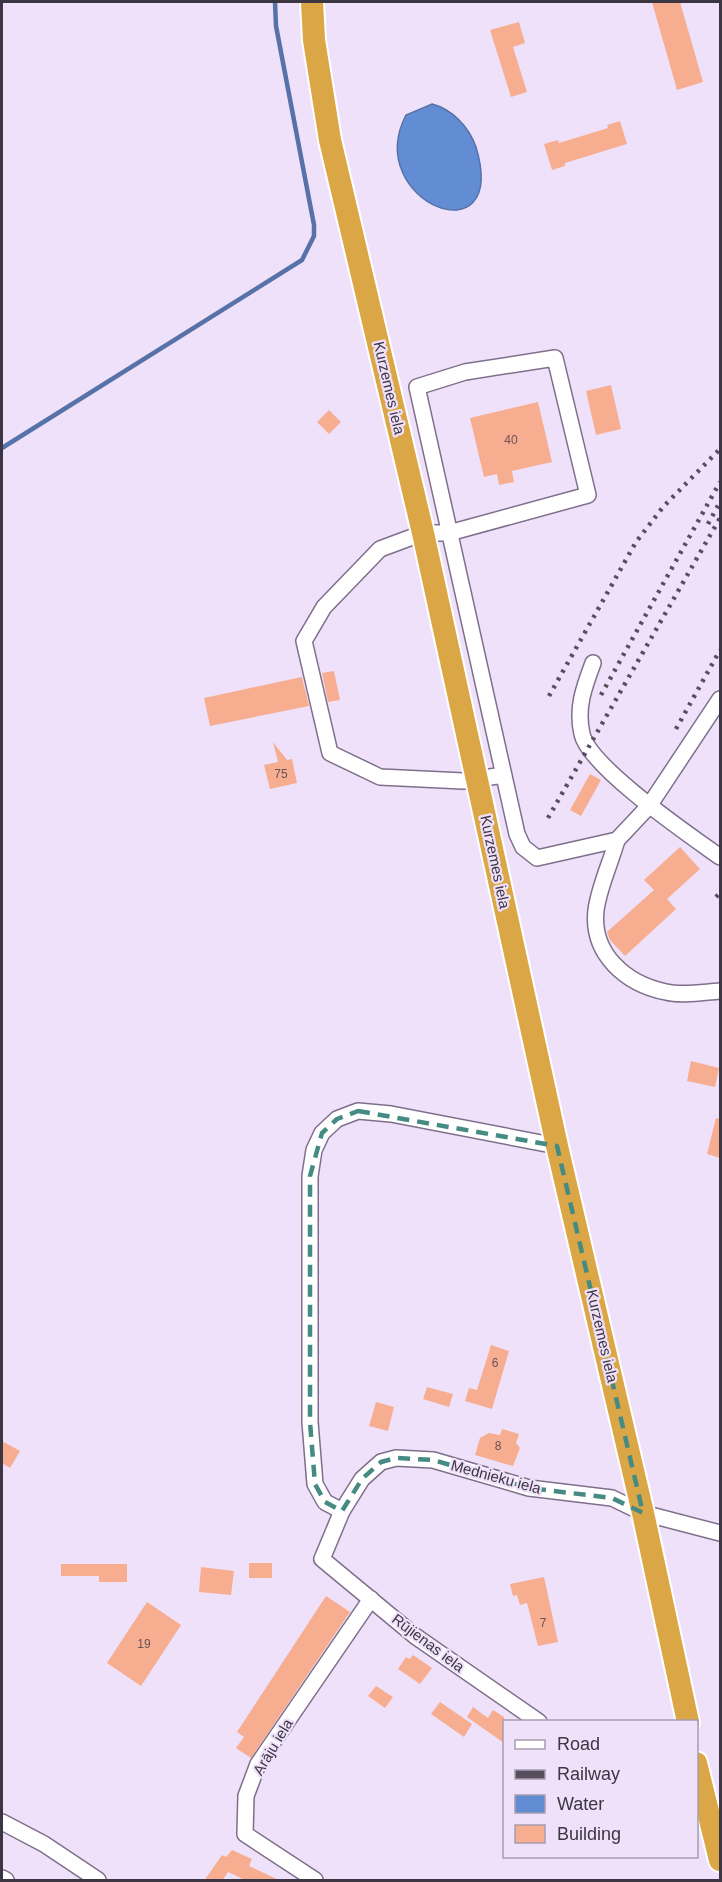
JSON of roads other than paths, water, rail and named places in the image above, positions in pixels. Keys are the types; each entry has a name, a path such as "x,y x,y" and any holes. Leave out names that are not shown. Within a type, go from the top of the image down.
{"highway":[{"name":"Kurzemes iela","path":"312,2 314,40 330,140 423,533 557,1146 643,1513 688,1720"},
{"path":"698,1779 700,1795 720,1860"}],"street":[{"path":"504,776 477,780 380,777 330,753 304,641 324,607 380,549 423,533 449,533 588,495 555,358 465,372 417,387 449,533 504,776 517,834 529,854 537,858 617,840"},
{"path":"593,663 581,697 579,717 582,736 588,749 648,806 720,857"},
{"path":"720,699 648,806 617,840 596,910 597,932 604,954 615,967 637,983 667,993 720,991"},
{"path":"342,1511 324,1502 315,1484 310,1422 310,1176 314,1150 322,1133 337,1119 358,1111 391,1114 557,1146"},
{"name":"Mednieku iela","path":"322,1559 342,1511 362,1479 381,1462 396,1458 433,1460 529,1488 612,1498 643,1513 720,1533"},
{"name":"Rūjienas iela","path":"322,1559 415,1636 536,1720"},
{"name":"Arāju iela","path":"315,1881 245,1834 246,1796 258,1764 370,1599"},
{"path":"2,1822 44,1844 98,1881"},
{"path":"2,1878 6,1881"}],"water":[{"path":"432,104 446,110 459,120 476,147 481,182 473,202 457,210 437,206 417,193 403,173 397,146 406,115"}],"waterway":[{"path":"2,448 302,260 314,236 314,225 276,26 275,2"}],"railway":[{"path":"549,696 636,542 663,507 720,449"},
{"path":"601,695 720,482"},
{"path":"708,524 720,502"},
{"path":"548,818 720,518"},
{"path":"676,729 720,650"},
{"path":"716,897 720,893"}]}
